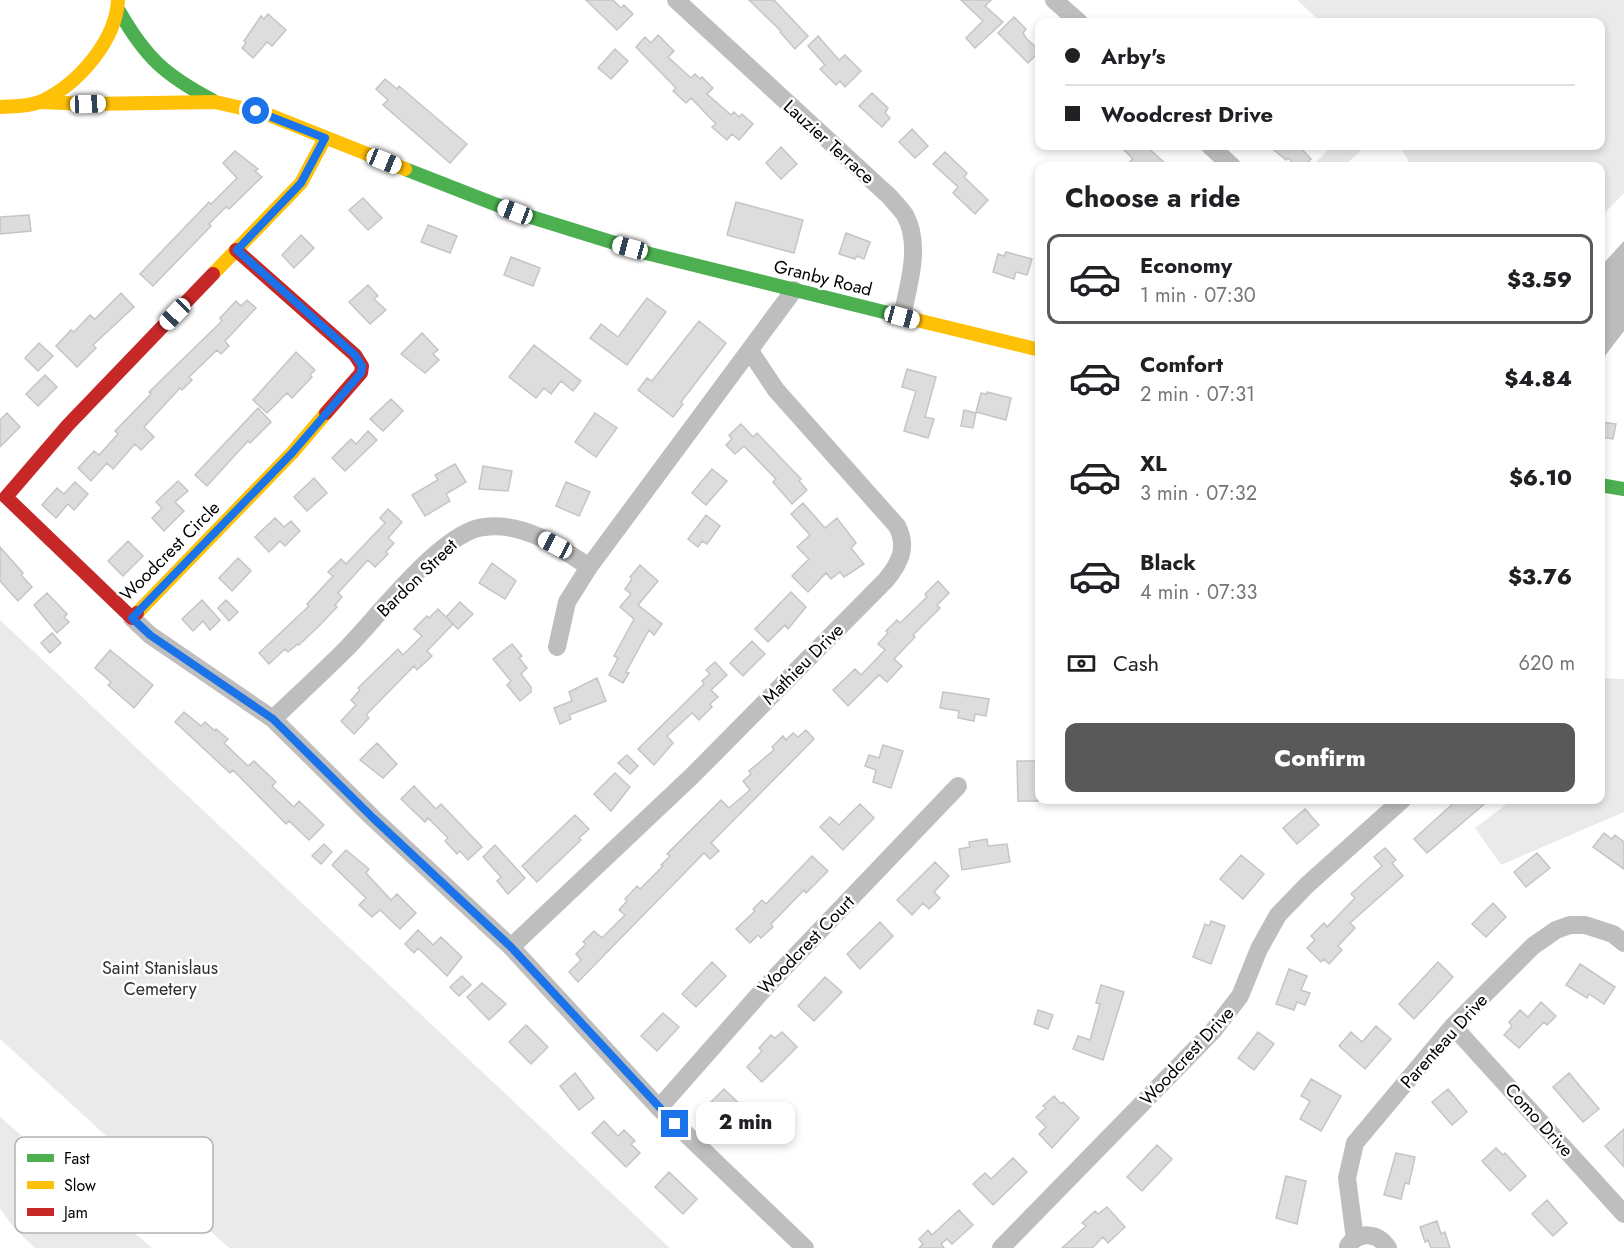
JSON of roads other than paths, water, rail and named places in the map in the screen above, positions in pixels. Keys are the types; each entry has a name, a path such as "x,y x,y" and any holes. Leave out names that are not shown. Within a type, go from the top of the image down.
{"main road":[{"path":"119,6 134,38 153,63 178,82 215,102"},
{"path":"40,102 89,65 119,6"},
{"path":"0,107 40,102 88,104 215,102"},
{"name":"Granby Road","path":"215,102 264,113 515,212 650,254 1035,349"},
{"name":"Woodcrest Circle","path":"237,250 355,355 362,366 361,373 292,453 132,618 6,497 68,425 301,183 325,138"},
{"path":"1605,486 1624,489"}],"street":[{"name":"Lauzier Terrace","path":"676,0 890,197 905,216 913,251 902,317"},
{"path":"1054,0 1074,18"},
{"path":"1214,150 1228,162"},
{"path":"557,647 567,602 589,567 794,290"},
{"name":"Mathieu Drive","path":"511,947 693,776 886,580 900,559 903,542 897,526 776,390 750,351"},
{"name":"Bardon Street","path":"273,719 347,648 432,558 456,537 470,530 494,526 523,530 555,545 589,567"},
{"path":"132,618 150,635 273,719 373,818 511,947 658,1108 805,1248"},
{"name":"Woodcrest Court","path":"658,1108 763,990 958,786"},
{"name":"Woodcrest Drive","path":"1001,1248 1213,1031 1240,996 1259,950 1278,915 1307,885 1398,804"},
{"name":"Parenteau Drive","path":"1388,1248 1376,1237 1369,1235 1351,1243 1347,1179 1355,1143 1453,1026 1533,946 1556,930 1570,925 1600,928 1624,943"},
{"name":"Como Drive","path":"1453,1026 1624,1214"}],"park label":[{"name":"Saint Stanislaus Cemetery","path":"160,978"}]}
